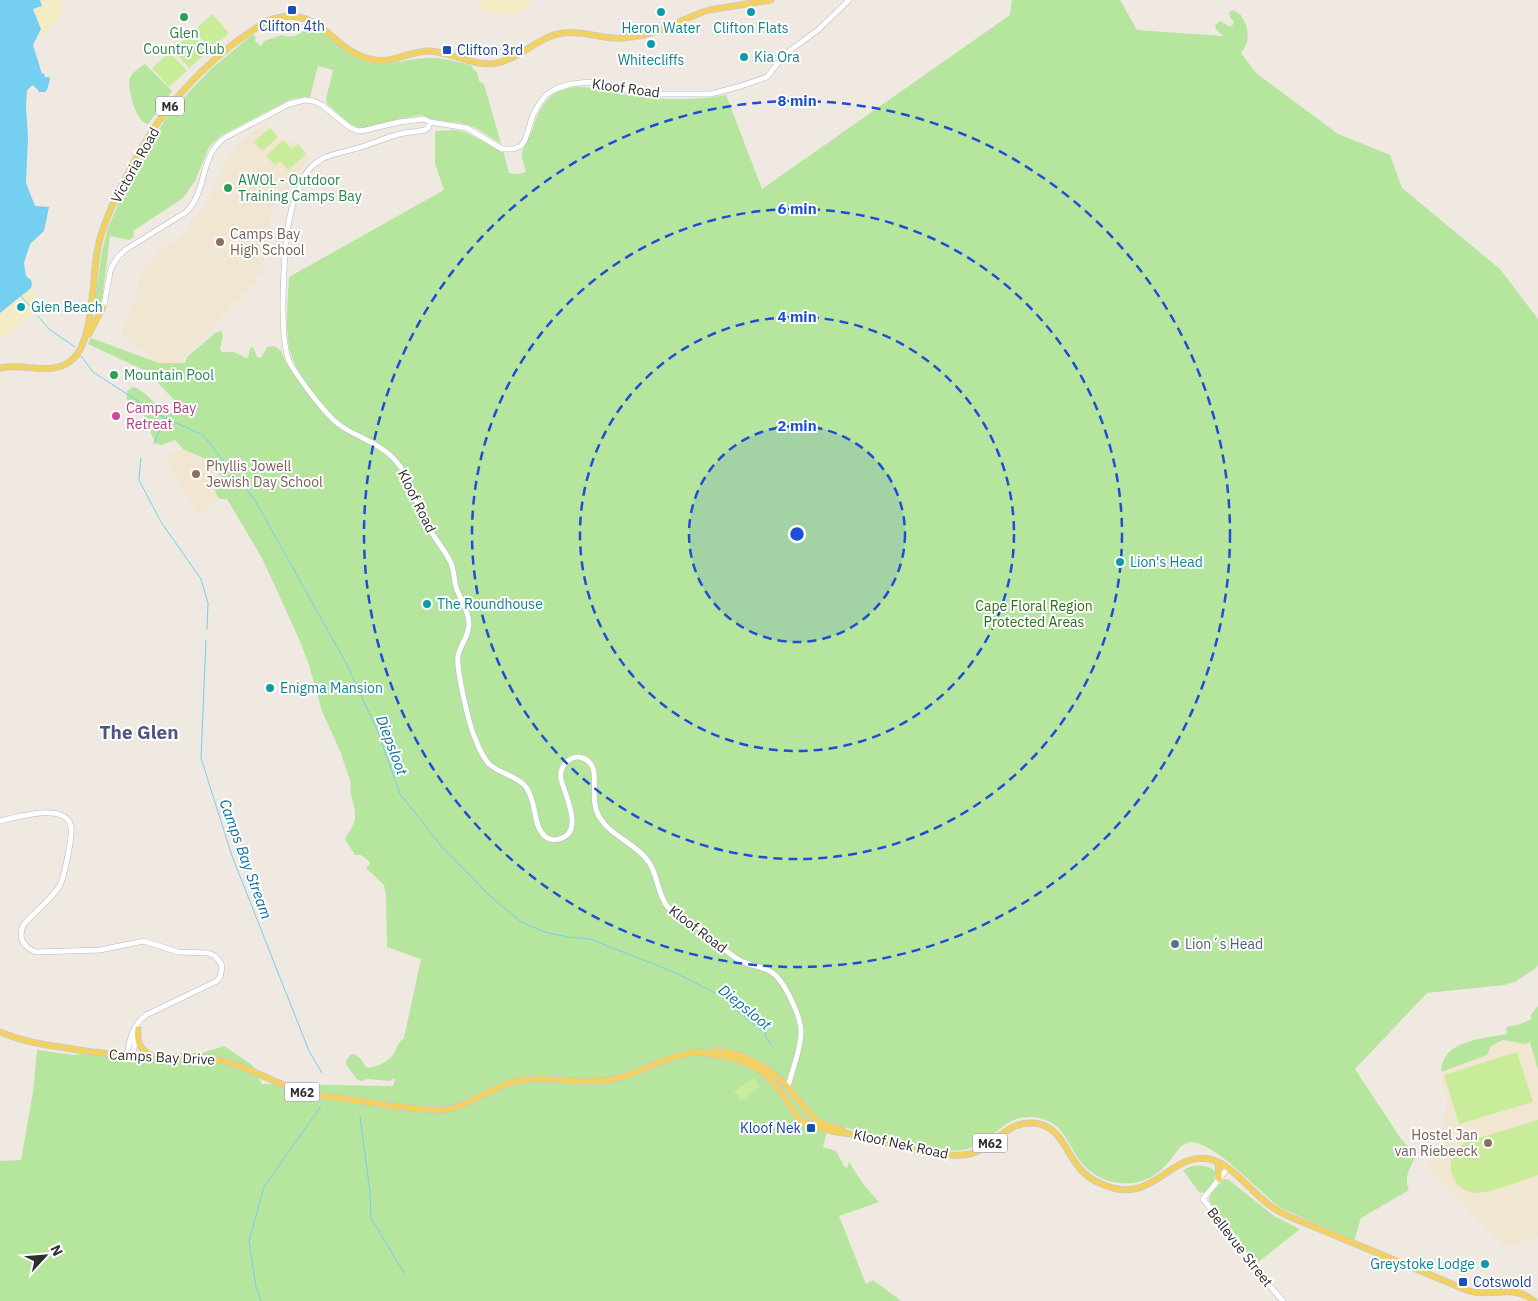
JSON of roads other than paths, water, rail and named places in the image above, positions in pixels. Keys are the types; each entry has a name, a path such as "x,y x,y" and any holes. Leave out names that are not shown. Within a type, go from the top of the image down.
{"main road":[{"name":"Victoria Road","path":"84,344 95,262 101,235 112,206 138,155 167,109 181,92 244,37 267,21 290,16 311,21 324,28 358,55 375,60 394,59 408,54 428,51 478,62 492,63 518,55 542,40 561,33 580,32 609,38 630,38 659,31 700,12 771,0"},
{"name":"Kloof Road","path":"788,1087 800,1040 801,1028 797,1015 780,980 770,971 738,959 693,923 668,907 663,900 653,870 646,859 639,851 605,825 598,816 593,799 594,770 590,763 576,757 568,760 562,767 560,776 573,823 568,834 561,839 554,840 544,836 539,830 533,800 525,786 516,778 487,761 471,728 458,666 459,654 467,634 469,620 457,589 450,562 426,523 411,485 399,464 386,451 342,427 332,419 296,372 287,356 283,314 287,236 296,194 303,179 312,166 324,157 359,148 393,136 423,130 428,128 430,122 467,128 502,148 511,150 519,147 524,142 540,101 552,91 567,85 591,82 658,94 711,94 758,81 767,77 785,54 818,30 849,0"},
{"path":"0,368 17,366 47,369 58,368 73,359 84,344 105,303 110,272 115,260 125,250 191,207 197,195 210,153 226,137 288,104 302,100 320,104 349,127 358,131 414,120 424,119 430,122"},
{"path":"90,309 103,307"},
{"path":"0,821 49,813 66,817 71,825 72,834 62,881 21,929 22,940 28,948 36,952 94,950 144,942 178,952 208,953 219,959 222,968 220,978 217,981 144,1016 134,1027 130,1038 130,1056"},
{"path":"130,1056 141,1023 152,1013"},
{"path":"138,1029 140,1047 152,1056"},
{"name":"Camps Bay Drive","path":"0,1032 38,1044 111,1055 216,1059 240,1065 285,1086 314,1095 439,1110 460,1105 504,1085 522,1080 543,1078 589,1081 613,1080 673,1057 698,1052 722,1051 744,1057 759,1065 788,1087 798,1099"},
{"name":"Camps Bay Drive","path":"698,1052 729,1056 749,1064 768,1077 789,1104"},
{"path":"788,1087 789,1104"},
{"path":"789,1104 792,1100 798,1099"},
{"name":"M62","path":"798,1099 804,1107"},
{"name":"M62","path":"789,1104 799,1118"},
{"path":"799,1118 804,1114 804,1107"},
{"name":"Kloof Nek Road","path":"804,1107 817,1120 846,1132 901,1147 947,1155 968,1154 982,1149 1002,1132 1014,1126 1029,1123 1040,1124 1050,1128 1060,1137 1075,1163 1087,1176 1101,1184 1118,1190 1145,1186 1188,1160 1204,1158 1218,1162"},
{"name":"Kloof Nek Road","path":"799,1118 808,1123 835,1131 846,1132"},
{"path":"1218,1162 1263,1200 1288,1216 1469,1291 1483,1294 1504,1291 1516,1292 1534,1301"},
{"path":"1218,1162 1219,1179"},
{"name":"Bellevue Street","path":"1227,1169 1203,1199 1262,1277 1283,1301"}],"water":[{"path":"0,0 40,0 42,6 33,9 41,29 33,45 42,74 44,73 45,77 50,79 45,92 38,92 33,85 27,90 26,106 28,138 26,183 35,206 49,207 44,231 30,244 24,263 26,276 31,280 31,288 0,313"}],"waterway":[{"name":"Diepsloot","path":"21,296 36,313"},
{"name":"Diepsloot","path":"38,316 49,329 75,347"},
{"name":"Diepsloot","path":"81,356 93,372 161,416 203,435 255,500 347,665 378,732 400,794 442,847 490,896 521,922 545,932 567,937 590,939 676,973 721,996 766,1033 765,1036 771,1045"},
{"name":"Camps Bay Stream","path":"154,444 164,419"},
{"name":"Camps Bay Stream","path":"141,458 139,480 161,522 201,579 208,603 207,629"},
{"name":"Camps Bay Stream","path":"206,640 201,758 232,856 309,1051 322,1073"},
{"name":"Camps Bay Stream","path":"261,1301 256,1287 249,1241 264,1187 321,1106"},
{"name":"Camps Bay Stream","path":"360,1116 370,1192 371,1218 404,1273"}],"place":[{"name":"Clifton 4th","path":"292,10"},
{"name":"Heron Water","path":"661,12"},
{"name":"Clifton Flats","path":"751,12"},
{"name":"Glen Country Club","path":"184,17"},
{"name":"Whitecliffs","path":"651,44"},
{"name":"Clifton 3rd","path":"447,50"},
{"name":"Kia Ora","path":"744,57"},
{"name":"AWOL - Outdoor Training Camps Bay","path":"228,188"},
{"name":"Camps Bay High School","path":"220,242"},
{"name":"Glen Beach","path":"21,307"},
{"name":"Mountain Pool","path":"114,375"},
{"name":"Camps Bay Retreat","path":"116,416"},
{"name":"Phyllis Jowell Jewish Day School","path":"196,474"},
{"name":"Lion's Head","path":"1120,562"},
{"name":"The Roundhouse","path":"427,604"},
{"name":"Enigma Mansion","path":"270,688"},
{"name":"Lion´s Head","path":"1175,944"},
{"name":"Kloof Nek","path":"811,1128"},
{"name":"Hostel Jan van Riebeeck","path":"1488,1143"},
{"name":"Greystoke Lodge","path":"1485,1264"},
{"name":"Cotswold","path":"1463,1282"}],"district":[{"name":"The Glen","path":"139,732"}],"park label":[{"name":"Cape Floral Region Protected Areas","path":"1034,614"}]}
